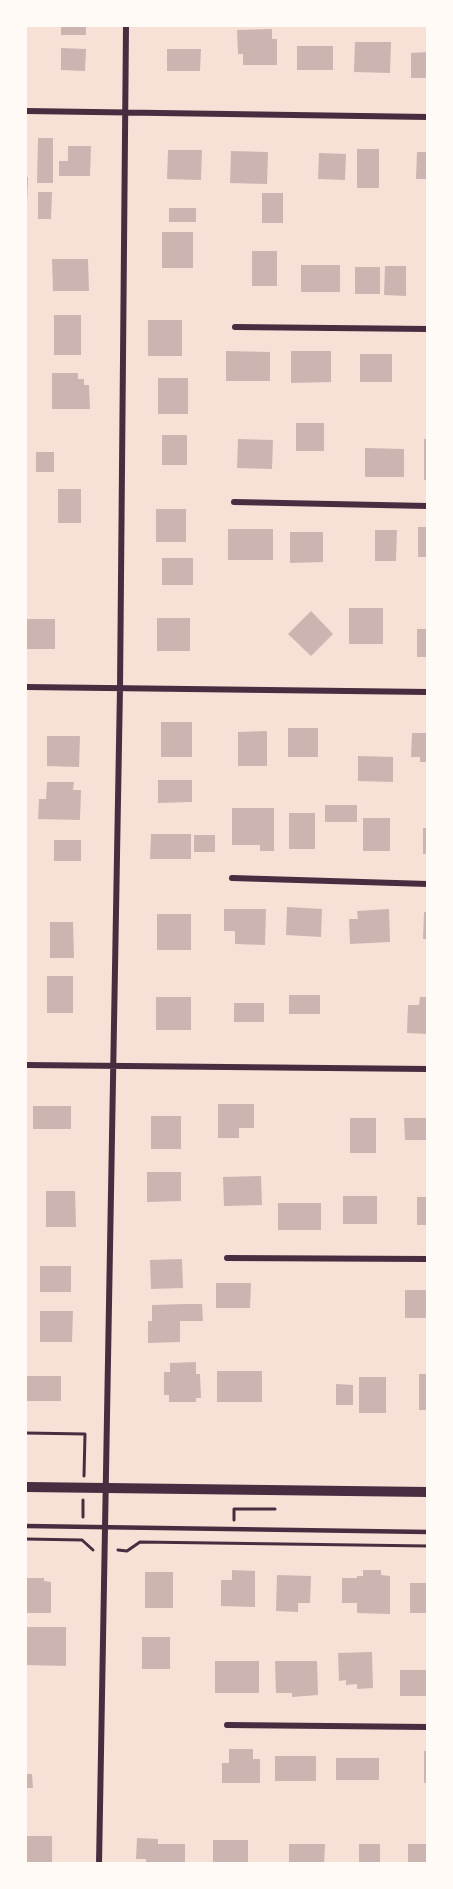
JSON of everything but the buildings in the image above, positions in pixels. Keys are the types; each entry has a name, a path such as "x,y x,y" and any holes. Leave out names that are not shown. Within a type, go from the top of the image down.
{"street":[{"path":"99,1863 120,688 126,26"},
{"path":"26,111 428,117"},
{"path":"235,327 428,329"},
{"path":"234,502 428,506"},
{"path":"26,687 428,692"},
{"path":"232,878 428,884"},
{"path":"26,1065 428,1070"},
{"path":"227,1258 428,1259"},
{"path":"26,1486 428,1492"},
{"path":"227,1725 428,1727"}],"lane":[{"path":"26,1526 428,1532"}],"path":[{"path":"26,1433 85,1434 84,1478"},
{"path":"234,1509 275,1509"},
{"path":"26,1539 82,1540 94,1550 101,1550"},
{"path":"118,1550 127,1551 140,1542 428,1546"}]}
